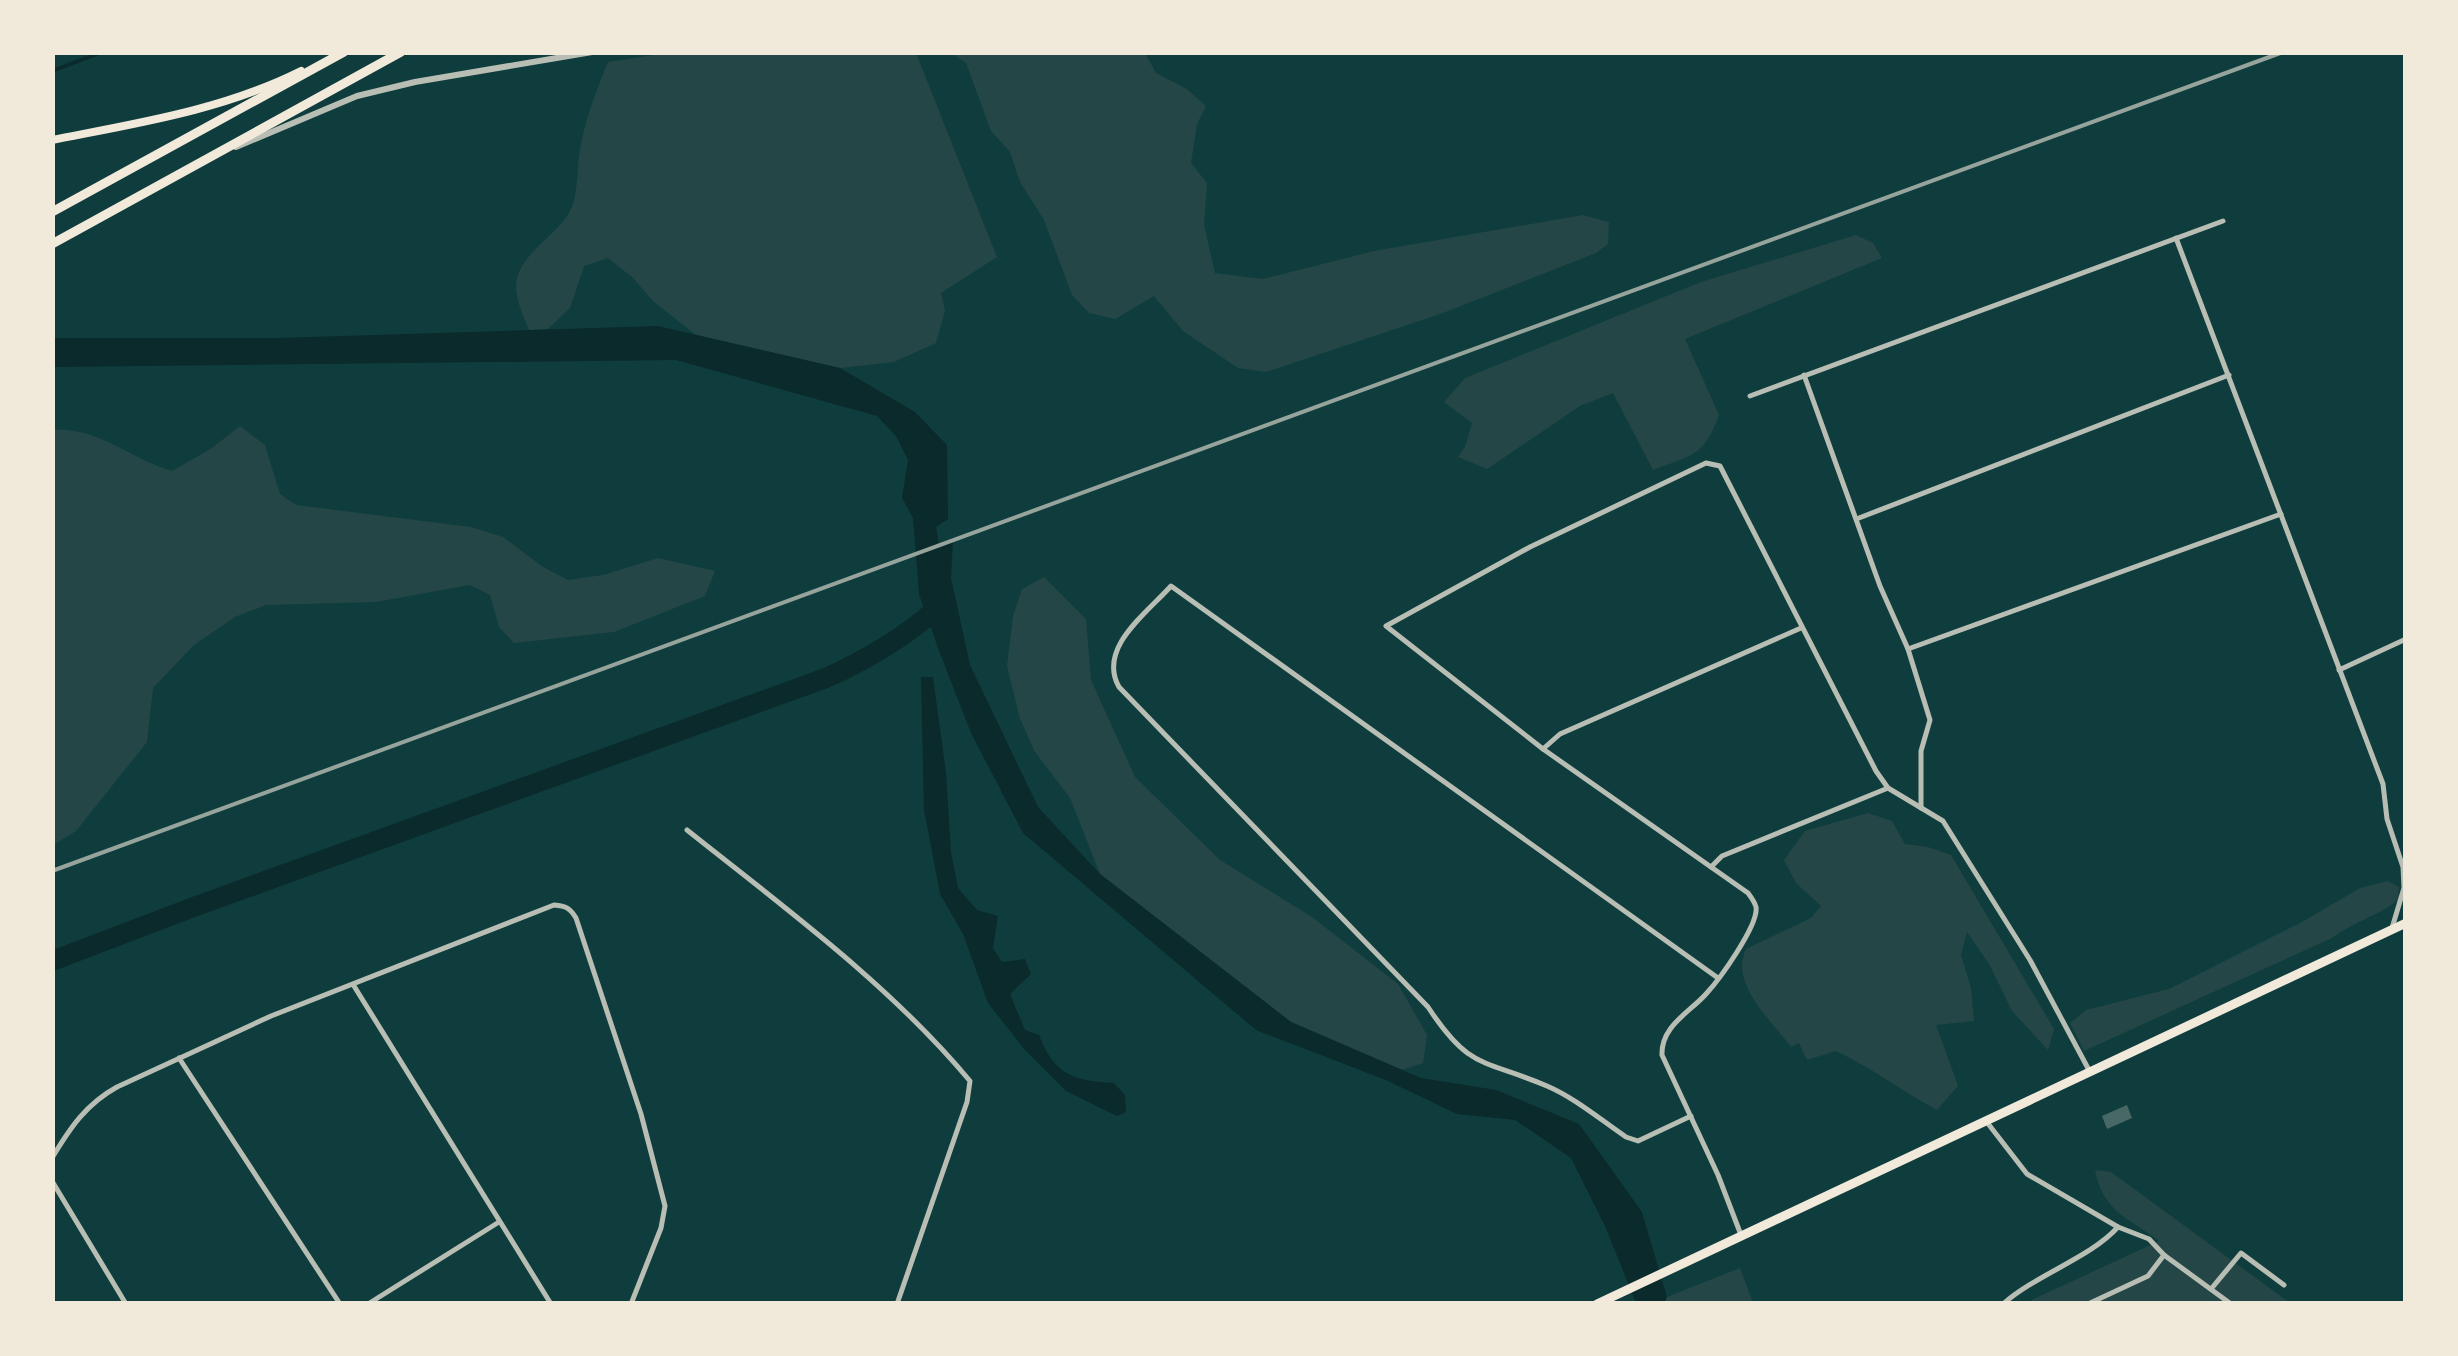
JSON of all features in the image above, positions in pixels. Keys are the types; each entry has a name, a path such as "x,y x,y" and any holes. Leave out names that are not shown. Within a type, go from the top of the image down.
{"main road":[{"path":"52,140 236,100 343,52"},
{"path":"52,212 343,52"},
{"path":"52,244 401,52"},
{"path":"1597,1304 2406,923"}],"street":[{"path":"208,159 356,96 592,52"},
{"path":"1750,396 2223,221"},
{"path":"2176,238 2383,784 2387,818 2404,868 2404,888 2392,930"},
{"path":"1858,518 2229,375"},
{"path":"1804,376 1880,586 1908,649 1930,720 1921,750 1921,808"},
{"path":"1742,1235 1662,1055 1662,1042 1669,1029 1718,978 1755,919 1756,905 1748,894 1543,750 1386,626 1530,547 1706,463 1720,466 1801,628 1888,788 1943,821 2030,960 2090,1072"},
{"path":"1908,649 2281,514"},
{"path":"1690,1116 1638,1141 1549,1086 1503,1072 1456,1047 1428,1007 1119,687 1112,674 1111,660 1117,646 1171,586 1718,978"},
{"path":"1543,750 1560,734 1801,628"},
{"path":"2338,670 2406,640"},
{"path":"1712,868 1722,856 1888,788"},
{"path":"687,830 806,925 918,1023 970,1080 967,1102 898,1304"},
{"path":"52,1158 70,1127 96,1098 179,1058 272,1016 554,905 570,909 640,1114 665,1206 661,1228 632,1304"},
{"path":"354,986 551,1304"},
{"path":"179,1058 340,1304"},
{"path":"1986,1121 2027,1174 2118,1227 2149,1240 2232,1304"},
{"path":"52,1181 126,1304"},
{"path":"368,1304 499,1222"},
{"path":"2002,1304 2026,1284 2107,1239 2118,1227"},
{"path":"2211,1289 2241,1253 2284,1284"},
{"path":"2088,1304 2148,1276 2164,1255"}],"shaded area":[{"path":"667,53 916,53 997,257 941,293 945,311 936,343 894,362 840,368 696,335 608,258 584,266 570,308 548,329 529,330 517,298 517,278 528,257 561,223 573,204 585,127 608,62"},
{"path":"951,53 1145,53 1156,73 1187,89 1206,106 1197,124 1191,163 1207,183 1204,225 1215,273 1263,279 1374,251 1583,215 1609,222 1608,244 1596,253 1443,313 1266,372 1238,368 1183,331 1154,296 1115,319 1089,313 1072,295 1044,220 1020,182 1010,152 991,131 966,63"},
{"path":"1856,235 1873,243 1882,258 1685,339 1719,415 1708,439 1695,453 1653,470 1613,393 1580,406 1487,469 1458,457 1472,423 1444,402 1465,378 1701,282"},
{"path":"658,326 840,368 915,412 947,445 948,519 936,527 939,545 953,541 951,578 970,665 1038,807 1100,874 1291,1022 1421,1078 1496,1090 1579,1124 1642,1212 1667,1297 1664,1303 1636,1303 1605,1226 1571,1158 1515,1120 1457,1114 1386,1080 1256,1030 1023,833 971,733 919,594 913,518 902,498 908,460 896,436 877,416 676,360 53,367 52,338 278,338"},
{"path":"240,426 265,445 280,494 296,505 471,527 503,537 568,580 603,575 658,558 715,571 705,596 614,632 514,643 499,627 490,595 470,585 376,602 266,605 235,617 194,645 153,688 147,742 76,831 53,845 53,430 100,438 172,471"},
{"path":"1044,577 1086,619 1091,680 1135,777 1220,860 1312,917 1398,984 1427,1035 1423,1063 1402,1070 1291,1022 1100,874 1070,798 1035,752 1020,719 1007,666 1013,616 1022,589"},
{"path":"921,677 933,677 958,888 977,910 998,916 993,948 1002,962 1025,959 1031,974 1010,994 1025,1030 1039,1035 1051,1059 1067,1073 1114,1083 1125,1095 1126,1112 1117,1116 1066,1091 1025,1050 988,1003 963,934 940,894 924,810"},
{"path":"1868,813 1892,821 1905,844 1951,855 2054,1029 2048,1050 2012,1011 1989,964 1967,932 1961,955 1971,988 1974,1021 1936,1025 1958,1086 1937,1110 1836,1051 1807,1060 1799,1043 1791,1047 1764,1014 1743,975 1746,949 1811,918 1821,906 1796,883 1784,860 1805,831"},
{"path":"2388,881 2399,887 2398,900 2384,909 2332,938 2084,1051 2070,1023 2086,1010 2169,989 2360,888"},
{"path":"2095,1170 2111,1172 2290,1303 2023,1304 2159,1241 2111,1205"},
{"path":"1740,1268 1753,1303 1664,1304 1667,1297"}],"building":[{"path":"2127,1105 2132,1118 2107,1129 2102,1116"}],"waterway":[{"path":"52,71 102,52"},
{"path":"52,961 826,678 882,649 933,612"}],"railway":[{"path":"52,871 2283,52"}]}
